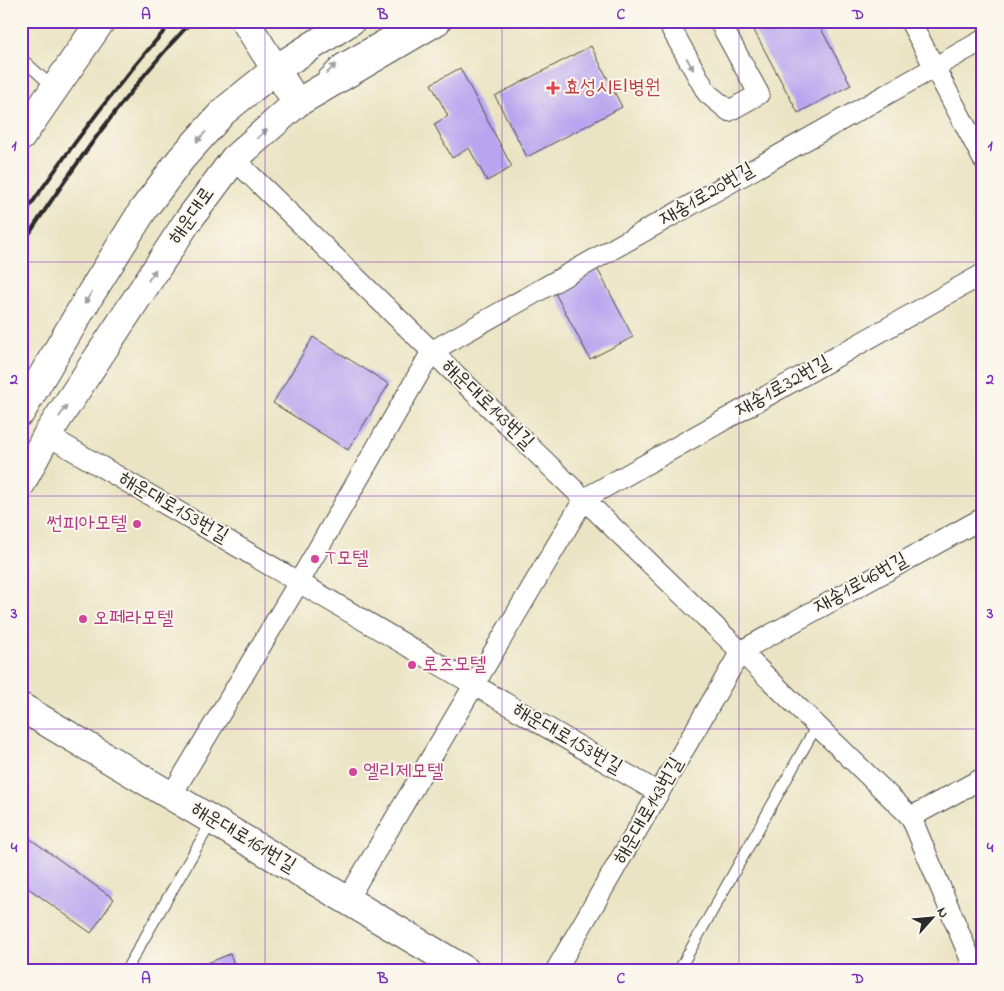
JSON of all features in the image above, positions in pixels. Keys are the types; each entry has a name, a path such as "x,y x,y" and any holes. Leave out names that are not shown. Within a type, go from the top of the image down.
{"main road":[{"path":"21,137 101,21"},
{"path":"245,21 297,104"},
{"name":"해운대로","path":"21,412 90,294 143,210 181,160 224,111 276,69 351,21"},
{"name":"해운대로","path":"21,484 47,435 186,222 234,159 297,104 437,21"},
{"name":"해운대로161번길","path":"21,707 465,970"}],"street":[{"path":"666,21 707,94 729,111 759,94 719,21"},
{"path":"910,21 982,156"},
{"name":"재송1로20번길","path":"432,351 983,40"},
{"name":"해운대로143번길","path":"234,159 911,817 976,970"},
{"name":"재송1로32번길","path":"584,499 983,274"},
{"path":"171,796 432,351"},
{"name":"해운대로153번길","path":"47,435 659,793"},
{"path":"347,900 584,499"},
{"name":"재송1로46번길","path":"741,651 983,518"},
{"name":"해운대로143번길","path":"556,970 741,651"},
{"path":"911,817 983,778"}],"lane":[{"path":"297,104 339,60 407,21"},
{"path":"21,58 55,89"},
{"path":"679,970 816,725"},
{"path":"126,970 213,820"}],"building":[{"path":"749,21 817,21 851,85 798,113"},
{"path":"591,46 622,107 527,157 495,96"},
{"path":"460,68 512,167 487,181 469,148 452,158 434,124 448,116 431,84"},
{"path":"597,268 633,337 590,359 554,291"},
{"path":"313,337 389,384 348,450 273,403"},
{"path":"29,838 114,899 91,933 21,883 21,849"},
{"path":"230,954 236,970 190,970"}],"railway":[{"path":"21,219 94,118 173,21"},
{"path":"21,246 123,102 192,21"}],"place":[{"name":"효성시티병원","path":"553,88"},
{"name":"썬피아모텔","path":"137,524"},
{"name":"T모텔","path":"315,559"},
{"name":"오페라모텔","path":"83,619"},
{"name":"로즈모텔","path":"412,665"},
{"name":"엘리제모텔","path":"353,772"}]}
